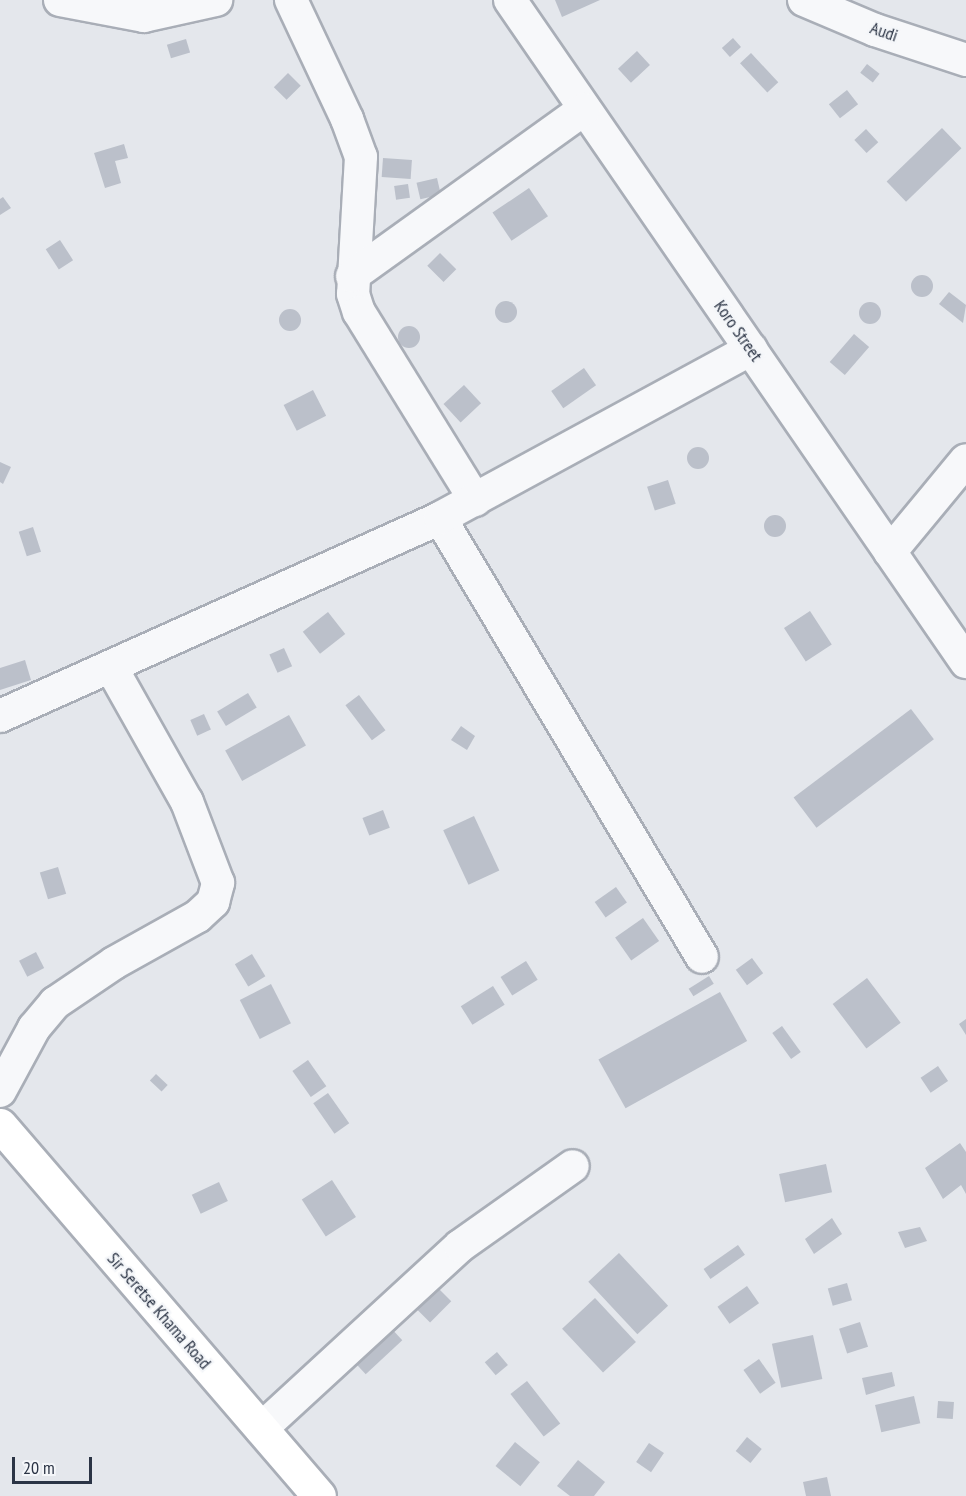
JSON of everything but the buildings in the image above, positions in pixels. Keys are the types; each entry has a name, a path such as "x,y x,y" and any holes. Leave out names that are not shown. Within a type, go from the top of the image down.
{"main road":[{"name":"Sir Seretse Khama Road","path":"0,1125 319,1496"}],"street":[{"path":"60,0 144,16 216,0"},
{"path":"291,0 347,119 361,157 352,276 359,312 475,500"},
{"name":"Koro Street","path":"510,0 966,662"},
{"name":"Audi","path":"804,0 875,30 966,60"},
{"path":"352,276 584,109"},
{"path":"0,716 440,518 751,349"},
{"path":"890,552 966,459"},
{"path":"440,518 702,957"},
{"path":"0,1091 34,1028 55,1004 114,963 198,916 213,902 218,884 187,802 111,667"},
{"path":"261,1429 460,1246 573,1166"}]}
